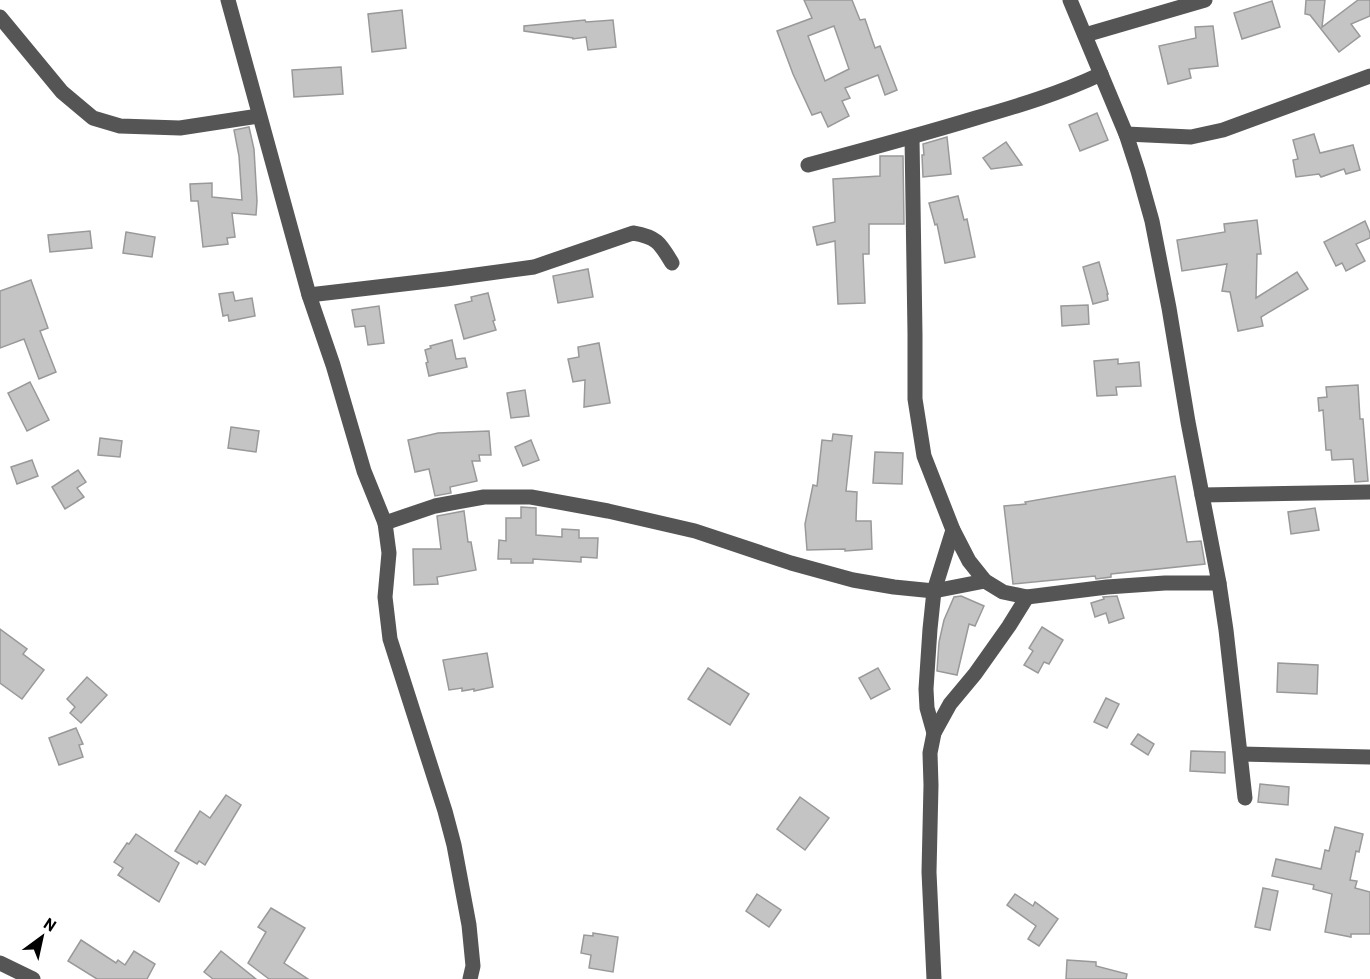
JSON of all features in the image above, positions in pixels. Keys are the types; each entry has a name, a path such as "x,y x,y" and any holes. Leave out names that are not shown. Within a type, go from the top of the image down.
{"street":[{"path":"228,0 309,295 333,365 364,471 386,523 388,553 385,597 390,639 454,844 469,925 473,966 470,979"},
{"path":"1070,0 1126,134 1152,221 1219,583 1245,798"},
{"path":"1085,35 1205,0"},
{"path":"0,17 62,92 93,118 120,126 180,128 259,116"},
{"path":"808,165 1016,106 1085,82 1101,74"},
{"path":"1126,134 1191,136 1223,130 1370,76"},
{"path":"912,137 915,399 924,456 953,530 969,561 985,581 1003,592 1027,597 1107,587 1165,583 1219,583"},
{"path":"309,295 534,267 633,233 647,235 661,243 672,263"},
{"path":"1202,495 1370,492"},
{"path":"386,523 435,506 484,497 531,497 608,511 695,531 791,563 853,580 934,591 985,581"},
{"path":"934,733 927,708 926,669 934,591 953,530"},
{"path":"934,979 929,872 930,753 934,733 951,704 975,674 1027,597"},
{"path":"1241,754 1370,757"},
{"path":"9,970 33,979"}],"building":[{"path":"804,0 852,0 860,20 865,19 875,48 880,46 897,90 885,95 878,75 845,88 850,98 842,101 849,116 828,127 821,112 812,115 777,31 812,18","holes":["834,26 849,69 825,81 808,36"]},
{"path":"1306,0 1325,0 1322,27 1358,0 1370,0 1370,16 1351,24 1360,36 1339,52 1310,15 1305,14"},
{"path":"1272,1 1280,27 1242,39 1234,13"},
{"path":"402,10 406,48 372,52 368,14"},
{"path":"585,20 586,22 613,20 616,47 588,50 586,37 573,39 524,31 524,26"},
{"path":"1213,26 1218,66 1189,69 1191,78 1168,84 1159,46 1196,38 1195,27"},
{"path":"341,67 343,94 294,97 292,70"},
{"path":"1097,113 1108,140 1080,151 1069,125"},
{"path":"249,127 254,149 256,215 232,213 235,237 227,238 228,244 203,247 198,201 191,201 190,184 212,183 212,197 242,200 239,156 234,130"},
{"path":"1314,134 1320,153 1353,145 1360,170 1346,174 1344,169 1321,177 1319,174 1296,177 1293,160 1298,159 1293,140"},
{"path":"947,137 951,174 923,177 923,144"},
{"path":"1006,142 1022,165 991,169 983,158"},
{"path":"880,156 903,156 904,224 869,224 869,254 863,254 865,303 838,304 835,241 817,245 813,227 835,222 833,179 880,176"},
{"path":"958,196 964,220 967,219 975,257 945,263 937,224 935,225 929,203"},
{"path":"1257,220 1261,254 1257,254 1256,298 1297,272 1308,289 1261,317 1263,326 1238,331 1230,292 1222,291 1227,264 1182,271 1177,240 1225,232 1224,224"},
{"path":"1365,221 1370,238 1356,244 1365,261 1346,271 1342,263 1336,266 1324,242"},
{"path":"90,231 92,248 50,252 48,235"},
{"path":"126,232 155,237 152,257 123,253"},
{"path":"1099,262 1108,300 1093,304 1083,267"},
{"path":"588,269 593,297 558,303 553,276"},
{"path":"31,280 48,328 40,331 56,372 39,379 24,339 0,348 0,291"},
{"path":"233,292 235,301 252,298 255,316 229,321 228,315 223,316 219,294"},
{"path":"488,293 496,330 464,339 455,305 472,301 471,297"},
{"path":"1088,305 1089,324 1062,326 1061,306"},
{"path":"379,306 384,343 368,345 365,326 355,327 352,310"},
{"path":"452,340 456,359 465,358 467,367 429,376 425,350 431,348 430,346"},
{"path":"599,343 610,403 584,407 585,380 573,382 568,359 579,357 578,347"},
{"path":"1118,359 1118,364 1139,362 1141,386 1116,387 1117,395 1097,396 1094,361"},
{"path":"30,382 49,420 27,431 8,393"},
{"path":"1358,385 1368,481 1355,482 1353,459 1332,460 1331,450 1326,450 1323,410 1319,411 1318,398 1327,397 1326,387"},
{"path":"525,390 529,416 511,418 507,393"},
{"path":"231,427 259,431 256,452 228,448"},
{"path":"489,431 491,455 479,455 480,461 472,461 477,481 450,487 451,493 435,496 429,469 415,472 408,440 438,433"},
{"path":"833,434 852,436 846,491 857,492 856,521 871,521 872,549 807,550 805,524 813,485 817,486 822,440 832,441"},
{"path":"100,438 122,441 120,457 98,455"},
{"path":"531,440 539,460 523,466 515,447"},
{"path":"875,452 903,453 902,484 873,483"},
{"path":"32,460 38,476 17,484 11,467"},
{"path":"78,470 86,482 77,488 84,497 65,509 52,487"},
{"path":"1175,476 1187,542 1201,541 1205,564 1111,574 1111,577 1096,579 1095,576 1013,584 1004,506 1026,504 1025,502"},
{"path":"521,507 536,508 536,535 562,537 562,529 579,530 579,538 598,538 597,558 581,557 581,562 533,559 533,563 511,563 511,559 498,559 499,540 506,541 506,518 521,518"},
{"path":"1315,508 1319,530 1291,534 1288,512"},
{"path":"464,511 468,542 471,542 476,570 437,577 438,584 414,585 413,549 441,549 437,516"},
{"path":"961,596 984,606 975,626 969,624 957,675 937,671 939,642 944,620 954,597"},
{"path":"1117,596 1124,618 1109,623 1106,613 1095,617 1091,603 1104,599 1103,597"},
{"path":"1042,627 1063,640 1049,664 1044,662 1038,673 1024,665 1033,651 1029,648"},
{"path":"0,629 27,649 23,654 44,670 22,699 0,683"},
{"path":"487,653 493,687 474,691 474,689 462,691 462,688 449,690 443,660"},
{"path":"1278,663 1318,665 1317,694 1277,692"},
{"path":"708,668 749,694 730,725 688,699"},
{"path":"878,668 890,689 871,699 859,678"},
{"path":"87,677 107,695 81,723 70,713 75,707 67,699"},
{"path":"1106,698 1119,704 1107,728 1094,722"},
{"path":"76,728 83,744 79,745 83,757 59,765 49,738"},
{"path":"1138,734 1154,744 1148,755 1131,744"},
{"path":"1191,751 1225,752 1225,773 1190,771"},
{"path":"1260,784 1289,787 1288,805 1258,802"},
{"path":"226,795 241,805 205,865 199,861 197,864 175,851 200,811 210,818"},
{"path":"800,797 829,818 805,850 777,829"},
{"path":"1335,827 1363,834 1359,852 1356,851 1350,880 1357,881 1355,888 1370,892 1370,934 1351,934 1351,937 1325,932 1332,894 1313,889 1314,885 1272,876 1276,859 1321,869 1325,850 1329,851"},
{"path":"136,834 179,863 159,902 118,875 123,868 114,862"},
{"path":"1263,888 1278,891 1270,930 1255,927"},
{"path":"757,894 781,910 769,927 746,911"},
{"path":"1015,894 1033,906 1035,902 1058,919 1039,946 1028,939 1036,926 1007,905"},
{"path":"271,908 305,928 284,963 308,979 269,979 248,963 266,932 258,927"},
{"path":"593,933 618,937 613,972 589,968 591,955 581,953 584,935 593,936"},
{"path":"81,940 116,963 118,960 125,965 134,951 155,964 147,979 97,979 68,961"},
{"path":"221,951 256,979 213,979 204,972"},
{"path":"1067,960 1096,962 1096,966 1127,974 1126,979 1066,979"}]}
